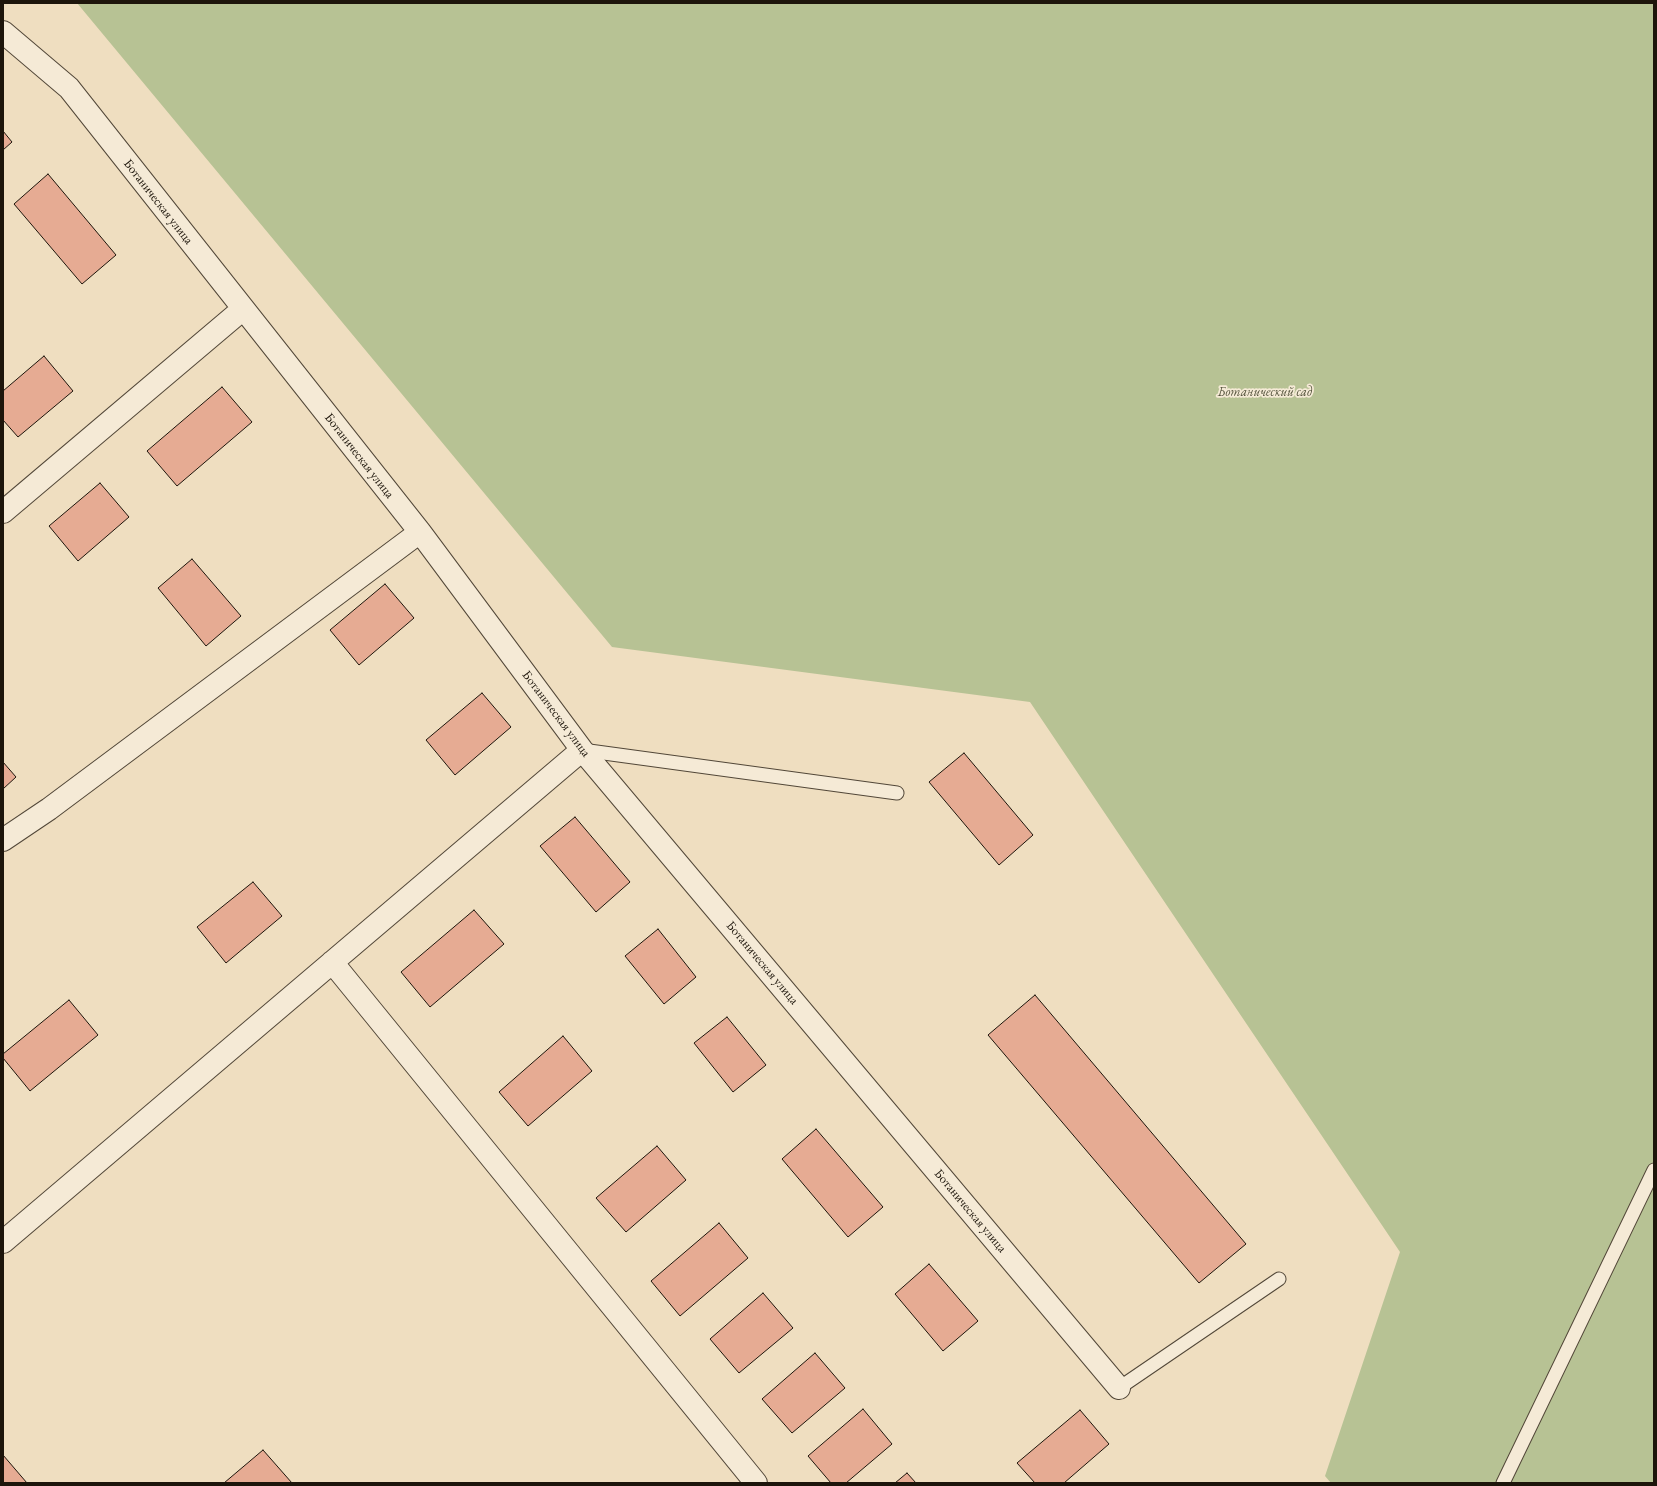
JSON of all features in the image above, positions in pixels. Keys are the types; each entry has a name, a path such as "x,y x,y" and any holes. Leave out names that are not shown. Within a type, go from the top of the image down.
{"street":[{"name":"Ботаническая улица","path":"3,32 69,88 420,532 582,750 1119,1388"},
{"path":"3,512 243,309"},
{"path":"3,840 49,809 420,532"},
{"path":"3,1242 582,750"},
{"path":"332,962 756,1483"}],"lane":[{"path":"582,750 897,793"},
{"path":"1503,1483 1654,1170"},
{"path":"1119,1388 1279,1279"}],"green space":[{"name":"Ботанический сад","path":"77,3 1654,3 1654,1483 1331,1483 1325,1476 1400,1252 1030,702 612,647"}],"building":[{"path":"3,131 12,142 3,150"},
{"path":"48,174 116,255 82,284 14,204"},
{"path":"44,356 73,391 18,437 3,420 3,391"},
{"path":"222,387 252,422 177,486 147,451"},
{"path":"100,483 129,517 78,561 49,526"},
{"path":"192,559 241,616 206,646 158,588"},
{"path":"385,584 414,618 359,665 330,630"},
{"path":"482,693 511,727 455,775 426,740"},
{"path":"964,753 1033,835 999,865 929,782"},
{"path":"3,762 16,777 3,789"},
{"path":"575,817 630,882 596,912 540,846"},
{"path":"253,882 282,916 226,963 197,927"},
{"path":"474,910 504,944 430,1007 401,972"},
{"path":"658,929 696,977 664,1004 625,956"},
{"path":"1035,995 1246,1244 1199,1283 988,1035"},
{"path":"69,1000 98,1035 30,1091 3,1058 3,1054"},
{"path":"727,1017 766,1065 733,1092 694,1043"},
{"path":"563,1036 592,1071 528,1126 499,1092"},
{"path":"816,1129 883,1207 848,1237 782,1159"},
{"path":"657,1146 686,1180 626,1232 596,1198"},
{"path":"719,1223 748,1258 680,1316 651,1281"},
{"path":"929,1264 978,1321 943,1351 895,1294"},
{"path":"763,1293 793,1328 739,1373 710,1339"},
{"path":"815,1353 845,1388 792,1433 762,1399"},
{"path":"863,1409 892,1444 846,1483 831,1483 808,1456"},
{"path":"1080,1410 1109,1444 1064,1483 1035,1483 1017,1463"},
{"path":"263,1450 292,1483 224,1483"},
{"path":"3,1455 27,1483 3,1483"},
{"path":"907,1473 916,1483 895,1483"}]}
